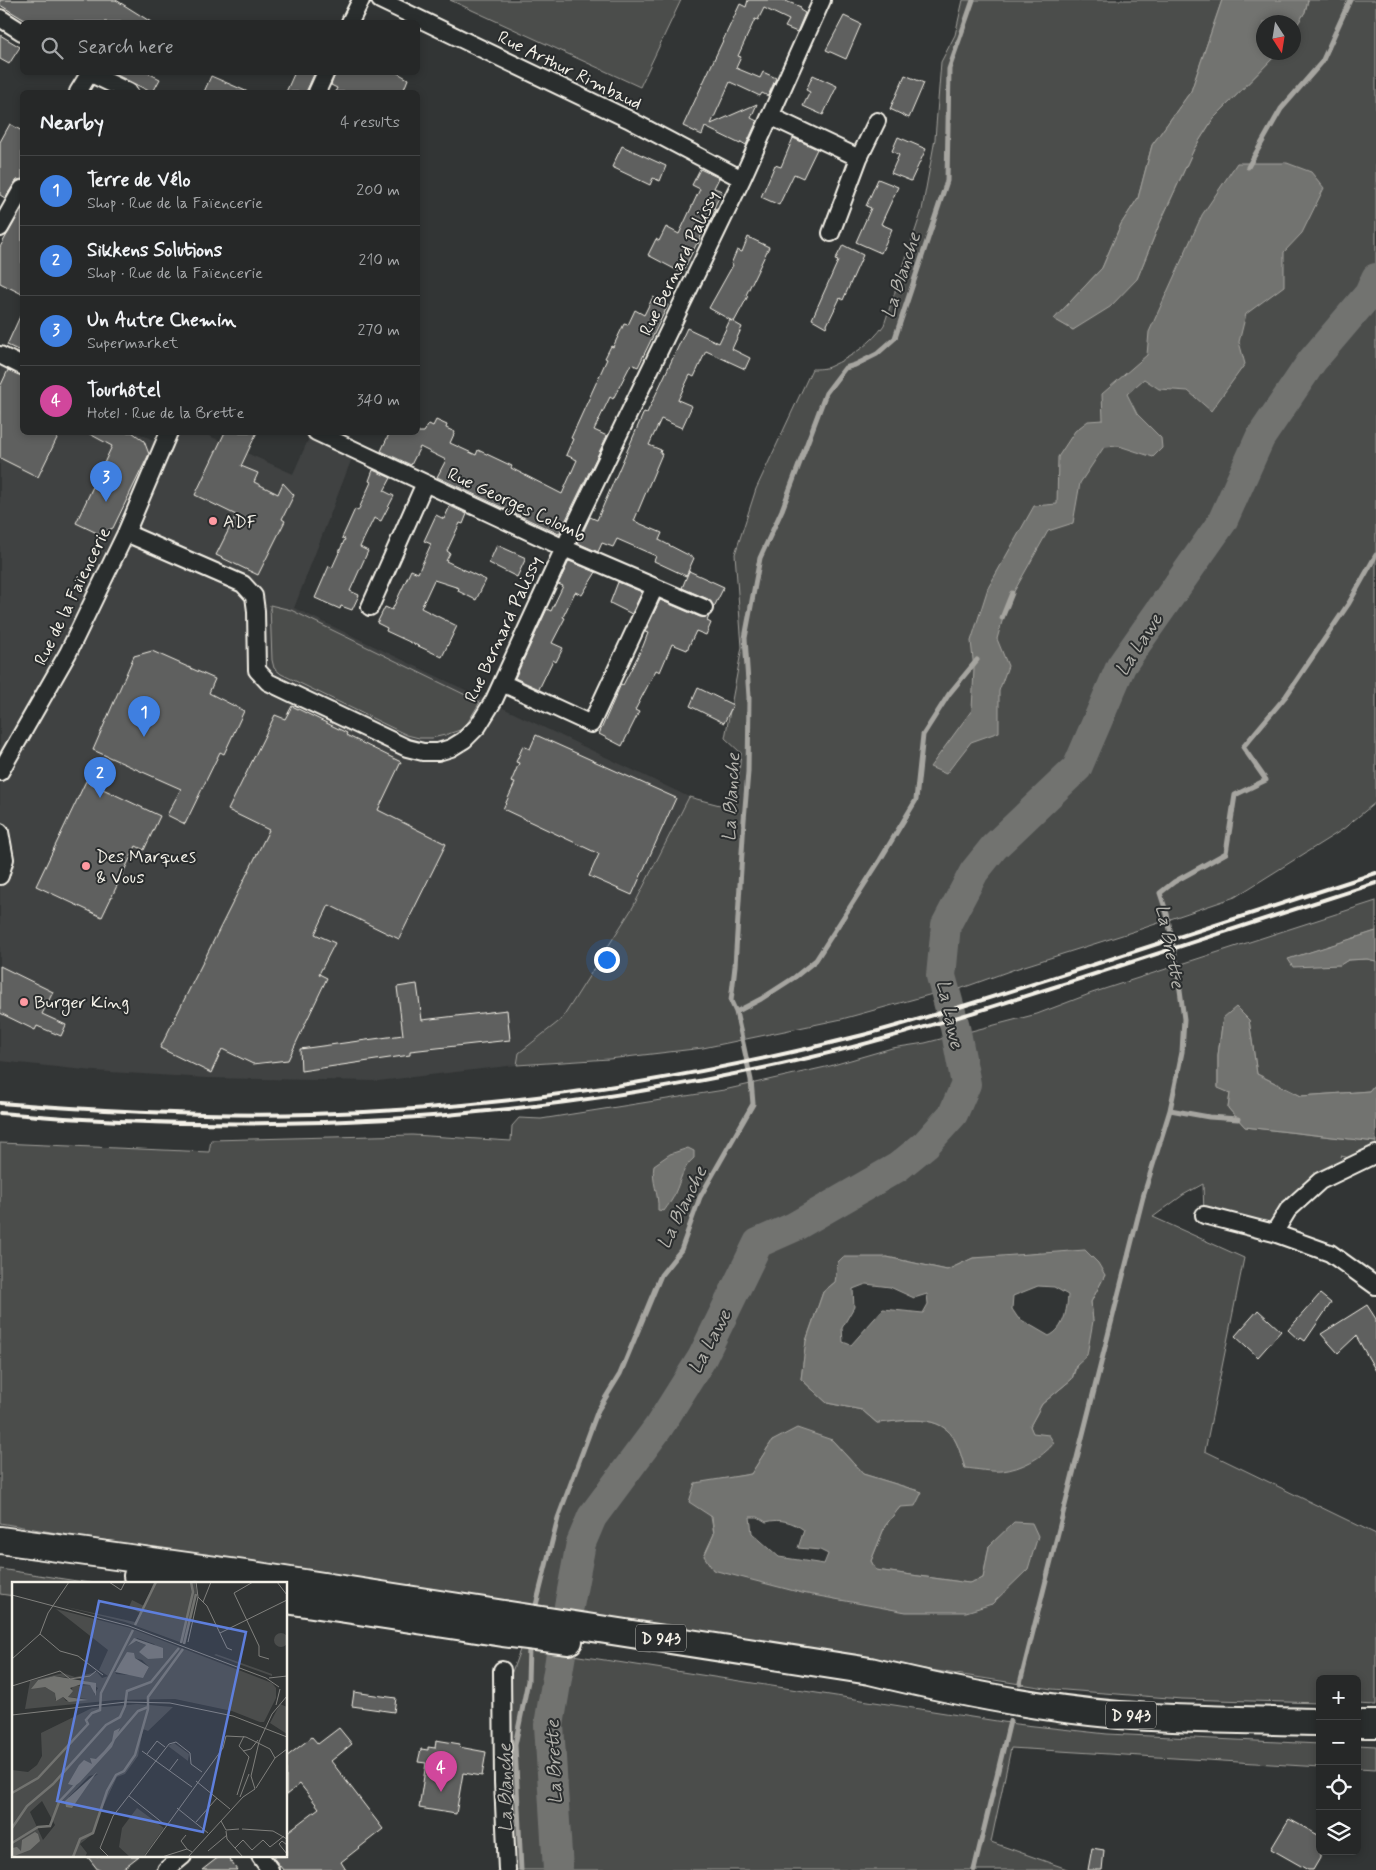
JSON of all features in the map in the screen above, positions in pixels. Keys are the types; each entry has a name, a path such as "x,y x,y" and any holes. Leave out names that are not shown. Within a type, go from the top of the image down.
{"main road":[{"name":"D 943","path":"0,1540 90,1551 870,1670 944,1689 1062,1709 1121,1715 1316,1722"},
{"path":"0,1554 171,1582"},
{"name":"D 943","path":"288,1600 446,1625 870,1684 944,1689"},
{"path":"1361,1724 1376,1724"}],"street":[{"path":"351,20 361,0"},
{"name":"Rue Arthur Rimbaud","path":"380,0 628,119 742,179"},
{"name":"Rue Bernard Palissy","path":"126,533 243,584 254,596 257,670 268,682 407,748 423,752 438,752 451,748 464,740 478,726 494,700 564,548 742,179 822,0"},
{"path":"0,18 20,31"},
{"path":"79,90 87,75"},
{"path":"92,75 125,90"},
{"path":"318,90 325,75"},
{"path":"770,116 859,158"},
{"path":"831,232 859,158 877,121"},
{"path":"0,228 20,193"},
{"path":"0,355 20,365"},
{"name":"Rue de la Faïencerie","path":"0,772 68,652 126,533 165,435"},
{"name":"Rue Georges Colomb","path":"322,435 564,548 704,608"},
{"path":"370,607 425,483"},
{"path":"502,683 591,724 655,587"},
{"path":"0,832 5,859 0,876"},
{"path":"1274,1234 1288,1210 1320,1181 1376,1154"},
{"path":"1204,1215 1274,1234 1330,1253 1376,1286"},
{"path":"502,1670 503,1773 507,1870"},
{"path":"166,1870 181,1858"},
{"path":"261,1858 270,1870"}],"shaded area":[{"path":"450,0 681,0 640,87"},
{"path":"963,0 1222,0 1191,91 1152,145 1138,198 1121,224 1102,268 1054,319 1073,330 1137,279 1159,225 1194,149 1213,119 1271,60 1301,60 1301,19 1308,0 1376,0 1376,802 1342,830 1235,897 1015,969 954,991 936,993 842,1019 703,1048 609,1059 517,1065 519,1053 562,1019 633,907 689,797 735,809 741,753 725,738 742,647 735,554 756,489 812,369 827,368 846,358 867,344 884,325 922,210 935,139 941,62 955,35"},
{"path":"1222,0 1308,0 1301,19 1301,15 1256,15 1256,60 1271,60 1213,119 1194,149 1159,225 1137,279 1110,307 1073,330 1054,319 1102,268 1121,224 1138,198 1152,145 1191,91"},
{"path":"1237,163 1287,163 1311,172 1324,188 1302,233 1284,252 1284,286 1246,314 1239,342 1245,364 1211,411 1188,391 1159,389 1144,379 1127,394 1137,414 1161,438 1162,448 1153,457 1119,446 1104,447 1080,483 1073,523 1048,531 1007,604 997,639 1008,666 999,691 999,732 971,742 946,774 930,767 972,710 974,669 971,641 988,588 1034,506 1057,504 1058,457 1075,431 1088,421 1103,420 1102,394 1147,355 1149,332 1202,215"},
{"path":"0,366 20,376 20,435 142,435 166,446 172,435 207,435 293,474 309,438 352,458 294,608 689,797 633,907 562,1020 519,1053 517,1065 378,1081 206,1078 94,1071 0,1061"},
{"path":"270,605 291,610 480,702 468,722 460,730 432,738 419,738 407,735 281,674 274,668"},
{"path":"1376,901 1376,931 1289,959 1340,965 1348,960 1367,959 1376,961 1376,1083 1369,1091 1301,1096 1257,1074 1249,1020 1223,1018 1218,1055 1218,1087 1230,1093 1228,1108 1245,1127 1376,1142 1376,1161 1371,1163 1341,1156 1346,1169 1258,1229 1204,1215 1203,1184 1183,1195 1153,1217 1244,1258 1205,1451 1376,1534 1376,1705 1361,1704 1361,1675 1316,1675 1316,1703 1182,1699 1052,1689 592,1617 282,1573 0,1523 0,1143 209,1152 211,1140 412,1135 511,1141 512,1126 519,1118 541,1119 724,1090 830,1066 892,1048 925,1043 1037,1014 1092,993","holes":["1040,1253 1105,1275 1091,1302 1093,1321 1072,1379 1042,1404 1030,1426 1032,1433 965,1468 956,1442 950,1432 942,1426 921,1420 877,1423 862,1410 827,1403 801,1379 806,1341 823,1292 835,1282 887,1257 947,1270 973,1258 1008,1257","832,1440 863,1474 922,1492 900,1507 885,1526 871,1561 876,1570 969,1583 983,1578 989,1546 992,1604 704,1556 714,1534 711,1517 695,1484 751,1474 772,1441"]},
{"path":"1376,931 1376,961 1367,959 1348,960 1340,965 1293,967 1288,959"},
{"path":"1236,1007 1249,1020 1257,1074 1301,1096 1369,1091 1376,1083 1376,1142 1245,1127 1228,1108 1230,1093 1218,1088 1218,1055 1223,1018"},
{"path":"688,1148 694,1151 694,1158 684,1170 674,1196 664,1211 658,1210 653,1171 654,1165 670,1154"},
{"path":"1085,1250 1098,1263 1105,1275 1091,1302 1093,1321 1087,1355 1076,1365 1072,1379 1042,1404 1030,1426 1033,1433 1049,1435 1054,1443 1031,1462 1009,1470 988,1471 965,1468 956,1442 950,1432 942,1426 921,1420 877,1423 862,1410 827,1403 801,1379 806,1341 823,1292 835,1282 838,1262 843,1257 887,1257 947,1270 973,1258","holes":["866,1284 890,1287 914,1298 927,1294 928,1304 923,1313 883,1309 851,1345 843,1342 842,1328 854,1307 853,1289","1038,1286 1054,1287 1068,1295 1066,1313 1061,1324 1049,1336 1018,1318 1012,1309 1013,1296"]},
{"path":"797,1428 832,1440 863,1474 922,1492 915,1506 900,1507 885,1526 871,1561 876,1570 969,1583 983,1578 989,1546 1014,1522 1032,1523 1038,1536 1028,1569 992,1604 966,1612 906,1612 802,1593 713,1570 704,1556 714,1534 712,1517 689,1502 695,1483 751,1474 772,1441","holes":["750,1517 758,1517 766,1522 776,1520 786,1522 804,1530 798,1548 820,1550 828,1554 824,1564 779,1557 752,1533"]},
{"path":"0,1569 83,1582 12,1582 12,1596 0,1594"},
{"path":"521,1647 1016,1724 1107,1734 1316,1744 1316,1767 1011,1748 991,1842 1070,1870 513,1870 509,1680"},
{"path":"1361,1745 1376,1746 1376,1769 1361,1768"}],"building":[{"path":"0,0 116,0 148,20 25,20 0,5"},
{"path":"748,0 783,0 801,7 800,10 805,13 797,32 785,27 789,20 764,8 758,20 755,19 738,56 741,57 736,68 760,78 763,72 776,78 768,96 762,93 760,96 730,82 711,124 757,104 751,118 757,121 746,145 705,127 702,135 683,126 740,4 746,7"},
{"path":"844,16 861,24 846,59 826,50"},
{"path":"0,35 20,47 9,64 0,59"},
{"path":"117,75 152,75 160,79 154,90 147,90"},
{"path":"294,75 314,75 307,90 287,90"},
{"path":"335,75 401,75 408,79 404,90 336,90 337,88 331,85"},
{"path":"813,75 837,86 823,115 803,106 810,92 806,90"},
{"path":"905,75 924,83 909,118 890,109"},
{"path":"211,76 243,90 205,90"},
{"path":"10,124 20,130 20,179 17,180 5,198 0,195 0,142"},
{"path":"898,137 926,149 911,181 891,173 899,155 892,151"},
{"path":"793,138 817,149 803,178 794,174 779,205 761,197 775,165 781,167"},
{"path":"622,146 666,166 660,181 653,178 650,185 612,167"},
{"path":"700,169 719,178 714,188 722,191 704,234 702,233 682,273 648,255 656,239 659,241 666,227 679,234 700,189 692,185"},
{"path":"878,179 898,187 881,224 892,229 881,253 856,242 871,208 866,206"},
{"path":"20,212 20,293 0,283 0,247"},
{"path":"748,237 769,247 746,295 748,296 734,322 709,308 733,265 731,264 737,250 742,252"},
{"path":"843,245 863,255 843,300 840,298 826,327 812,319 838,261 835,260"},
{"path":"653,297 668,305 638,367 631,364 613,399 610,397 594,430 607,436 559,534 437,477 446,460 420,447 411,465 381,451 389,435 420,435 420,432 424,432 429,424 433,426 436,420 447,425 446,428 455,432 450,443 476,455 478,450 512,466 511,468 562,494 577,460 566,455 573,439 571,438 607,359 605,358 611,346 613,347 624,324 628,325 635,310 644,315"},
{"path":"20,316 20,354 17,352 18,350 7,345"},
{"path":"730,320 742,327 732,349 750,358 745,369 706,351 694,377 690,375 678,400 692,406 682,428 661,419 649,445 661,450 660,453 662,454 634,521 662,533 659,540 694,558 686,576 654,561 656,556 617,539 613,547 602,543 598,552 578,543 590,517 597,520 644,412 647,413 687,328 719,343"},
{"path":"8,370 20,375 20,435 59,435 38,477 0,458 0,387"},
{"path":"92,435 136,435 144,441 149,454 113,528 99,534 76,523 112,446"},
{"path":"224,435 256,435 241,466 258,473 254,482 278,494 283,483 294,495 282,519 285,521 258,575 216,555 236,515 195,495"},
{"path":"373,470 391,478 384,491 394,496 381,521 374,518 360,547 368,551 350,591 359,595 352,610 341,606 340,609 315,598 329,566 332,568 345,539 342,538 355,509 358,511 371,482 369,481"},
{"path":"450,506 467,514 463,524 460,523 447,551 450,553 446,561 486,580 476,600 458,591 459,588 434,580 421,608 457,626 442,657 386,631 387,628 377,623 385,607 392,610 411,570 418,573 431,544 424,541 436,515 444,519"},
{"path":"497,545 526,558 517,577 489,563"},
{"path":"569,561 596,572 582,595 575,592 563,617 565,618 552,643 563,648 556,662 553,660 539,689 515,678 547,609 551,611 563,586 558,584"},
{"path":"689,571 724,587 714,607 708,599 682,588"},
{"path":"618,582 642,592 632,614 610,603"},
{"path":"660,600 700,617 709,616 707,621 711,623 706,635 696,631 687,650 672,644 660,672 656,670 635,710 639,712 622,746 599,734 621,684 623,685 643,646 648,633 645,632"},
{"path":"152,651 215,679 209,693 244,711 224,754 220,752 185,824 167,815 181,789 93,750 134,656"},
{"path":"698,688 733,705 724,723 690,706"},
{"path":"292,706 401,762 378,810 446,844 399,939 329,905 315,934 335,943 319,974 327,978 288,1060 253,1064 222,1049 211,1073 160,1048 269,830 228,810 275,715 285,719"},
{"path":"536,735 676,798 632,895 589,876 599,854 503,809 515,783 511,782 519,763 516,762 523,746 530,749"},
{"name":"Des Marques & Vous","path":"86,781 160,816 144,850 136,846 102,917 36,886"},
{"name":"Burger King","path":"0,966 53,992 42,1014 66,1025 61,1036 37,1026 35,1030 0,1013"},
{"path":"417,984 422,1020 507,1010 510,1040 410,1051 410,1055 301,1071 300,1049 403,1035 397,987"},
{"path":"1320,1294 1331,1303 1305,1341 1301,1338 1299,1340 1288,1330"},
{"path":"1367,1305 1376,1319 1376,1371 1356,1336 1338,1353 1321,1334"},
{"path":"1258,1310 1281,1331 1258,1357 1235,1336"},
{"path":"354,1692 396,1698 394,1712 352,1706"},
{"path":"339,1728 352,1744 331,1761 383,1829 341,1862 346,1870 283,1870 274,1858 288,1858 288,1831 319,1808 300,1784 288,1793 288,1755 312,1737 318,1744"},
{"path":"436,1740 460,1744 459,1747 486,1752 482,1776 463,1773 456,1814 419,1808 426,1763 418,1762 421,1749 435,1748"},
{"path":"1289,1819 1316,1834 1316,1855 1320,1855 1320,1858 1313,1870 1308,1870 1271,1849"},
{"path":"1092,1848 1104,1850 1102,1870 1088,1870"},
{"path":"89,1858 136,1858 121,1870 98,1870"},
{"path":"217,1858 228,1858 237,1870 202,1870"}],"waterway":[{"name":"La Blanche","path":"536,1605 558,1518 598,1410 620,1374 661,1275 681,1250 700,1197 753,1104 751,1080 736,1012 731,1001 748,772 749,697 745,638 760,558 782,510 826,393 845,368 877,354 895,338 947,181 949,69 973,0"},
{"path":"1248,167 1281,109 1322,62 1350,0"},
{"name":"La Lawe","path":"569,1606 581,1543 592,1517 658,1428 702,1358 758,1243 794,1227 898,1167 926,1144 953,1114 966,1084 955,1027 941,976 946,925 974,872 994,847 1077,768 1121,666 1222,522 1260,438 1312,361 1369,294 1376,278"},
{"name":"La Brette","path":"1020,1683 1143,1197 1170,1110 1182,1052 1184,1019 1176,961 1167,914 1160,893 1174,882 1226,853 1235,795 1266,780 1243,747 1286,696 1349,603 1376,555"},
{"path":"1002,618 1012,593"},
{"path":"736,1012 761,999 795,977 816,960 916,800 923,735 949,694 977,660"},
{"path":"1170,1110 1209,1117 1238,1119"},
{"name":"La Blanche","path":"521,1870 515,1745 528,1681 529,1647"},
{"name":"La Brette","path":"558,1870 549,1725 561,1654"},
{"path":"974,1870 1010,1721"}],"railway":[{"path":"0,1103 155,1113 311,1114 381,1111 520,1099 658,1079 795,1051 918,1020 1376,873"},
{"path":"0,1113 102,1120 203,1123 305,1122 406,1118 507,1109 608,1096 708,1079 808,1058 875,1041 1007,1002 1376,883"}],"place":[{"name":"Un Autre Chemin","path":"106,502"},
{"name":"ADF","path":"213,521"},
{"name":"Terre de Vélo","path":"144,737"},
{"name":"Sikkens Solutions","path":"100,798"},
{"name":"Des Marques & Vous","path":"86,866"},
{"name":"Burger King","path":"24,1002"},
{"name":"Tourhôtel","path":"441,1792"}]}
